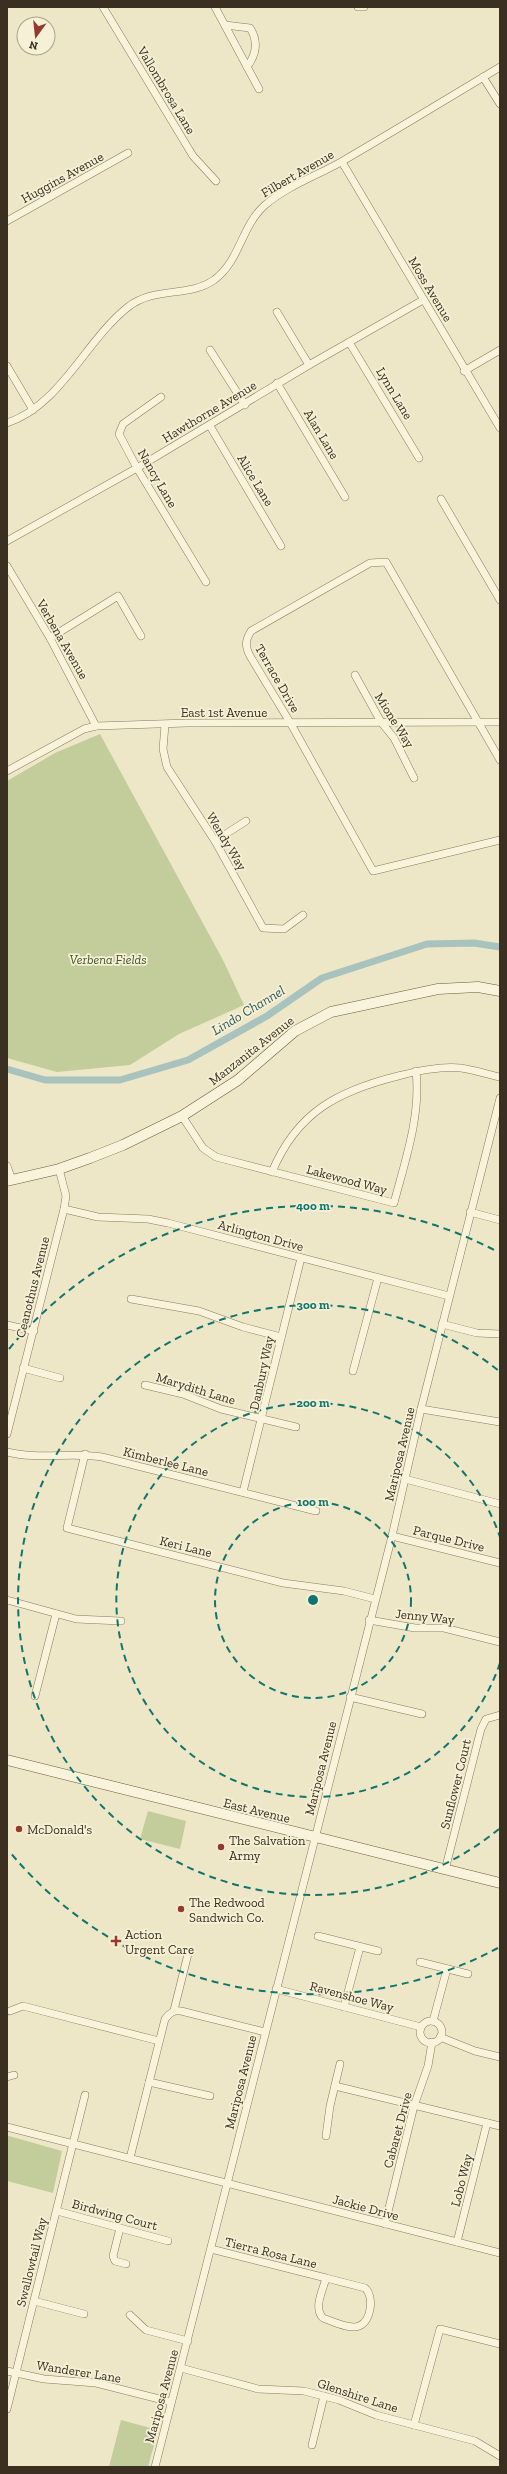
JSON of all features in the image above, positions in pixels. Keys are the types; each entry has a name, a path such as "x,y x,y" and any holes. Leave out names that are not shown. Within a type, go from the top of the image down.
{"street":[{"name":"Vallombrosa Lane","path":"103,7 193,156 216,181"},
{"path":"215,7 258,88"},
{"path":"358,7 364,7"},
{"path":"225,25 250,28 256,44 254,56 247,67"},
{"name":"Filbert Avenue","path":"7,423 33,410 128,308 150,295 191,289 212,282 228,267 250,224 264,206 342,162 500,67"},
{"path":"483,77 500,104"},
{"name":"Huggins Avenue","path":"7,221 128,153"},
{"name":"Moss Avenue","path":"342,162 464,370 500,428"},
{"name":"Hawthorne Avenue","path":"7,541 210,426 245,405 277,383 423,300"},
{"path":"277,312 309,365"},
{"name":"Lynn Lane","path":"349,342 419,458"},
{"path":"210,350 245,405"},
{"path":"464,370 500,350"},
{"path":"7,366 33,410"},
{"name":"Alan Lane","path":"277,383 345,497"},
{"name":"Nancy Lane","path":"161,397 123,424 119,434 137,468 206,582"},
{"name":"Alice Lane","path":"210,426 281,546"},
{"path":"441,500 500,600"},
{"name":"Terrace Drive","path":"500,760 393,571 386,562 378,561 370,563 251,631 246,639 246,647 250,656 291,724 373,871 500,840"},
{"name":"Verbena Avenue","path":"7,566 50,638 96,726"},
{"path":"50,638 118,596 142,636"},
{"name":"Mione Way","path":"355,675 381,722 394,738 414,778"},
{"name":"East 1st Avenue","path":"7,771 84,729 96,726 165,725 186,723 291,724 500,722"},
{"name":"Wendy Way","path":"165,725 163,749 167,767 215,841 263,928 284,929 303,915"},
{"path":"215,841 246,821"},
{"name":"Manzanita Avenue","path":"10,1181 59,1169 123,1145 182,1116 238,1080 295,1030 331,1012 438,989 478,987 498,990"},
{"path":"272,1172 280,1153 291,1137 320,1108 362,1085 416,1071 461,1068 500,1077"},
{"name":"Lakewood Way","path":"182,1116 202,1148 216,1157 394,1203 414,1120 418,1091 416,1071"},
{"name":"Mariposa Avenue","path":"155,2467 369,1620 392,1536 421,1408 470,1212 498,1117 500,1098"},
{"path":"7,1166 10,1181"},
{"name":"Ceanothus Avenue","path":"7,1434 64,1209 66,1196 59,1169"},
{"name":"Arlington Drive","path":"64,1209 115,1219 148,1219 168,1222 450,1296"},
{"path":"470,1212 500,1220"},
{"name":"Danbury Way","path":"244,1492 301,1258"},
{"path":"353,1371 378,1278"},
{"path":"131,1299 200,1311 243,1327 281,1336"},
{"path":"7,1324 34,1331"},
{"path":"442,1324 478,1333 500,1334"},
{"path":"24,1368 60,1378"},
{"name":"Marydith Lane","path":"145,1384 183,1394 222,1409 296,1426"},
{"path":"421,1408 500,1422"},
{"name":"Kimberlee Lane","path":"7,1452 35,1457 85,1454 244,1492 316,1512"},
{"name":"Keri Lane","path":"85,1454 66,1528 283,1583 344,1591 375,1599"},
{"path":"405,1479 500,1504"},
{"name":"Parque Drive","path":"392,1536 500,1563"},
{"path":"7,1600 56,1614 95,1621 121,1621"},
{"path":"35,1696 56,1614"},
{"name":"Jenny Way","path":"369,1620 415,1628 444,1628 500,1642"},
{"path":"350,1697 422,1714"},
{"name":"Sunflower Court","path":"445,1870 481,1729 486,1719 500,1715"},
{"name":"East Avenue","path":"7,1760 500,1883"},
{"path":"318,1936 378,1951"},
{"path":"344,2007 360,1947"},
{"path":"130,2158 165,2019 174,2010 188,1954"},
{"path":"420,1962 468,1974"},
{"path":"433,2021 447,1969"},
{"name":"Ravenshoe Way","path":"276,1989 421,2027"},
{"path":"10,2011 23,2006 159,2041"},
{"path":"174,2010 265,2032"},
{"path":"433,2021 426,2022 421,2027 421,2037 426,2041 432,2042 440,2038 474,2051 500,2057"},
{"path":"433,2021 441,2029 440,2038"},
{"name":"Cabaret Drive","path":"385,2224 414,2106 428,2066 432,2042"},
{"path":"326,2136 340,2064"},
{"path":"149,2082 210,2096"},
{"path":"335,2086 500,2126"},
{"name":"Swallowtail Way","path":"7,2409 85,2095"},
{"name":"Lobo Way","path":"457,2242 487,2123"},
{"name":"Jackie Drive","path":"7,2127 500,2254"},
{"name":"Birdwing Court","path":"56,2211 168,2240"},
{"path":"120,2228 113,2256 115,2261 126,2264"},
{"name":"Tierra Rosa Lane","path":"211,2249 326,2278 365,2288 369,2291 371,2301 365,2322 362,2325 353,2327 322,2318 319,2315 319,2305 326,2278"},
{"path":"34,2301 84,2314"},
{"path":"130,2315 146,2330 188,2341"},
{"path":"414,2425 440,2329 500,2344"},
{"name":"Glenshire Lane","path":"181,2368 258,2389 304,2391 324,2396 376,2415 474,2441 500,2456"},
{"name":"Wanderer Lane","path":"7,2371 44,2379 96,2383 171,2402"},
{"path":"312,2445 324,2396"}],"green space":[{"name":"Verbena Fields","path":"100,734 223,960 244,1005 179,1034 130,1065 57,1072 7,1058 7,781 55,753"},
{"path":"148,1811 186,1821 180,1849 140,1839"},
{"path":"9,2136 62,2151 53,2193 7,2181 7,2137"},
{"path":"121,2420 158,2430 148,2467 109,2467"}],"waterway":[{"name":"Lindo Channel","path":"7,1069 45,1080 120,1080 188,1060 267,1016 322,978 427,944 474,943 500,947"}],"place":[{"name":"McDonald's","path":"19,1829"},
{"name":"The Salvation Army","path":"221,1847"},
{"name":"The Redwood Sandwich Co.","path":"181,1909"},
{"name":"Action Urgent Care","path":"116,1941"}]}
